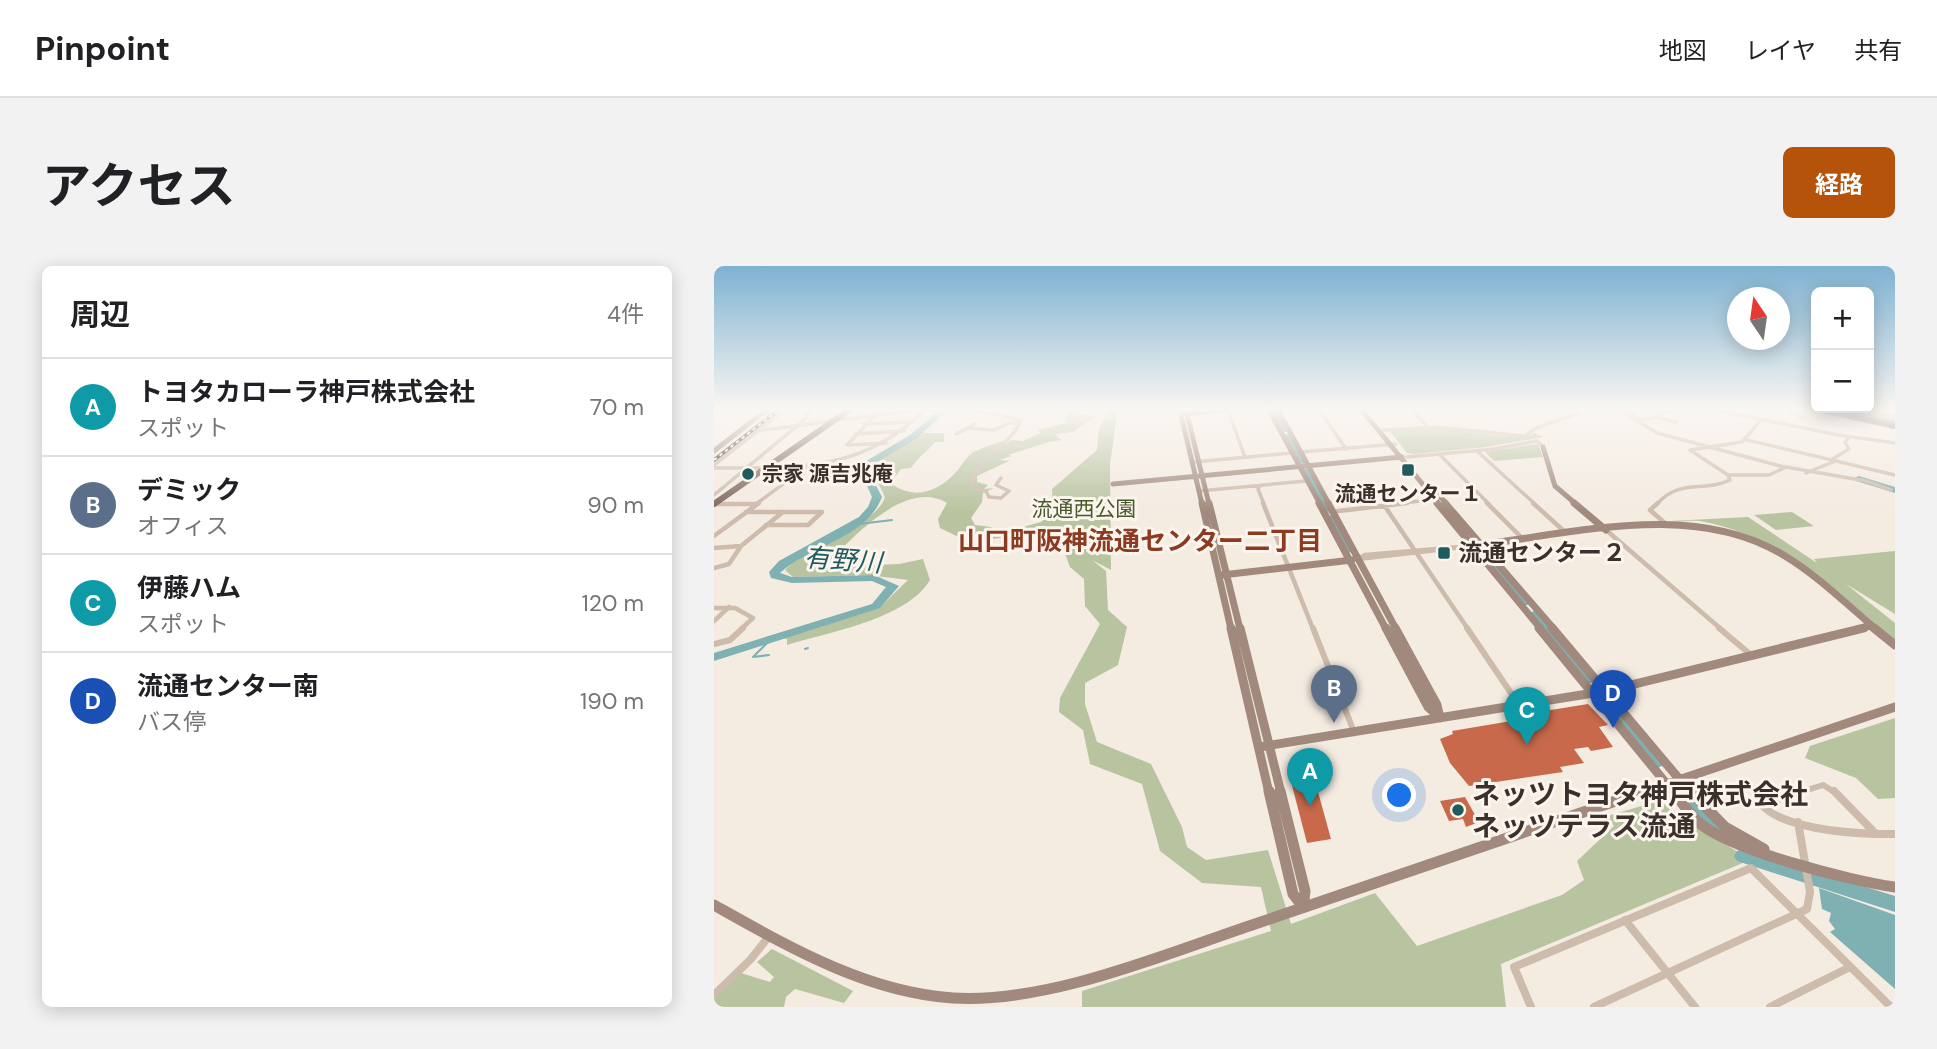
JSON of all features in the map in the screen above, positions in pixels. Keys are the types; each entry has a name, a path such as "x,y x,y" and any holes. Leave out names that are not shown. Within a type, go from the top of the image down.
{"main road":[{"path":"714,504 803,443"}],"street":[{"path":"714,443 726,443"},
{"path":"714,451 726,443"},
{"path":"714,467 744,443"},
{"path":"714,495 779,443"},
{"path":"849,443 847,445 889,443"},
{"path":"714,467 805,468 872,452 889,443"},
{"path":"1001,478 996,485 1009,491 1001,498 989,498 986,491 975,488 971,482 973,472 988,456 1008,443"},
{"path":"1189,443 1264,746 1293,894 1303,906"},
{"path":"1240,443 1245,457"},
{"path":"1287,443 1323,513 1354,560 1404,652 1428,707 1440,718"},
{"path":"1295,443 1334,512 1354,560"},
{"path":"1342,443 1346,449"},
{"path":"1391,443 1696,821 1723,839 1807,872 1895,887"},
{"path":"1112,484 1474,451 1526,443"},
{"path":"1538,443 1543,447 1555,486 1751,655"},
{"path":"1691,443 1786,467 1866,481 1891,490"},
{"path":"1723,443 1690,450 1728,475 1769,475 1786,467"},
{"path":"1761,443 1893,473"},
{"path":"1807,471 1832,461 1849,449 1845,443"},
{"path":"1878,449 1883,443"},
{"path":"1301,452 1393,445"},
{"path":"1474,451 1567,535"},
{"path":"1195,462 1292,453"},
{"path":"1437,454 1443,456 1524,540"},
{"path":"714,474 722,468"},
{"path":"714,536 805,468"},
{"path":"1666,524 1650,510 1666,494 1676,489 1717,485 1730,480 1728,475"},
{"path":"1202,490 1307,481"},
{"path":"1261,485 1258,489 1354,732"},
{"path":"1323,513 1438,499"},
{"path":"714,504 757,504"},
{"path":"1384,505 1519,705"},
{"path":"746,512 822,512 808,525 766,525"},
{"path":"714,568 729,564 741,546 783,512"},
{"path":"1223,575 1666,524 1723,530 1768,546 1795,562 1895,645"},
{"path":"1476,545 1535,607 1704,808 1734,834 1807,872"},
{"path":"714,548 741,546"},
{"path":"714,621 729,607"},
{"path":"714,608 729,607 753,618 730,640 714,644"},
{"path":"1523,609 1535,607"},
{"path":"1264,746 1606,691 1871,626"},
{"path":"714,905 835,970 890,987 932,996 990,1002 1123,968 1895,707"},
{"path":"1877,835 1830,787 1823,785 1762,805 1770,814 1842,833 1877,835 1895,834"},
{"path":"1594,1007 1798,915 1808,906 1807,872 1798,822"},
{"path":"1531,1007 1514,967 1752,868 1891,1007"},
{"path":"1625,920 1695,1007"},
{"path":"714,995 751,959 769,936"},
{"path":"1770,1007 1850,967"}],"green space":[{"name":"流通西公園","path":"908,443 934,443 911,468 901,469 890,483 899,489 917,493 926,492 942,484 975,452 1005,443 992,452 1008,443 1047,443 1008,455 1012,456 999,460 1009,461 977,476 977,482 988,485 984,489 994,488 983,493 982,502 971,518 975,525 991,527 1001,533 1041,522 1053,512 1052,489 1097,450 1098,443 1113,443 1110,464 1111,570 1092,560 1106,571 1108,610 1127,627 1118,665 1085,683 1085,704 1097,742 1151,764 1182,827 1187,847 1206,860 1268,850 1291,924 1375,893 1417,946 1562,895 1584,880 1577,861 1614,826 1607,816 1659,801 1750,860 1501,964 1506,1007 1082,1007 1082,991 1271,931 1261,887 1202,883 1160,851 1142,784 1090,764 1083,730 1059,712 1060,698 1100,624 1085,606 1084,579 1070,567 1057,532 1041,527 1013,537 967,541 940,528 938,519 947,503 931,497 897,505 864,528 825,567 899,564 923,559 930,580 919,593 886,614 845,629 787,645 787,639 780,638 880,607 908,580 869,575 793,577 785,570 808,553 869,517 879,507 885,497 871,469 876,462"},
{"path":"1399,443 1512,443 1486,447 1407,453"},
{"path":"1538,444 1543,457 1494,461 1485,452"},
{"path":"1792,512 1814,526 1776,530 1754,515"},
{"path":"1748,517 1817,563 1814,559 1895,551 1895,614 1846,584 1895,623 1895,640 1804,567 1755,538 1700,521 1671,521"},
{"path":"1895,718 1895,798 1878,799 1856,778 1805,758 1810,746"},
{"path":"772,949 853,991 844,1003 795,989 786,997 784,1007 714,1007 714,998 741,973 770,982 774,977 757,962"}],"water":[{"path":"1819,888 1895,915 1895,989 1830,932 1835,929 1829,921 1831,913 1822,909"}],"building":[{"path":"1588,704 1608,725 1599,727 1613,747 1591,751 1588,747 1574,749 1584,763 1560,767 1563,772 1469,786 1450,763 1440,739 1453,734 1452,731 1529,718 1526,714"},
{"path":"1312,770 1331,839 1307,843 1289,774"},
{"name":"ネッツトヨタ神戸株式会社 ネッツテラス流通","path":"1465,797 1479,822 1466,827 1463,819 1449,821 1440,801"}],"waterway":[{"name":"有野川","path":"714,657 876,606 893,586 874,578 792,580 775,576 774,572 797,555 862,519 873,508 877,497 864,470 866,465 904,443"},
{"path":"1290,443 1301,462"},
{"path":"1306,470 1327,510"},
{"path":"1859,479 1895,490"},
{"path":"1331,518 1348,550"},
{"path":"851,525 892,520"},
{"path":"1484,554 1525,603"},
{"path":"1535,614 1589,680"},
{"path":"769,655 753,657 770,640"},
{"path":"1610,705 1657,762"},
{"path":"1691,804 1717,828"},
{"path":"1743,856 1895,904"}],"railway":[{"path":"714,460 736,443"}],"place":[{"name":"流通センター１","path":"1408,470"},
{"name":"宗家 源吉兆庵","path":"748,474"},
{"name":"流通センター２","path":"1444,553"},
{"name":"デミック","path":"1334,723"},
{"name":"流通センター南","path":"1613,728"},
{"name":"伊藤ハム","path":"1527,745"},
{"name":"トヨタカローラ神戸株式会社","path":"1310,806"},
{"name":"ネッツトヨタ神戸株式会社 ネッツテラス流通","path":"1458,810"}],"district":[{"name":"山口町阪神流通センター二丁目","path":"1140,541"}]}
